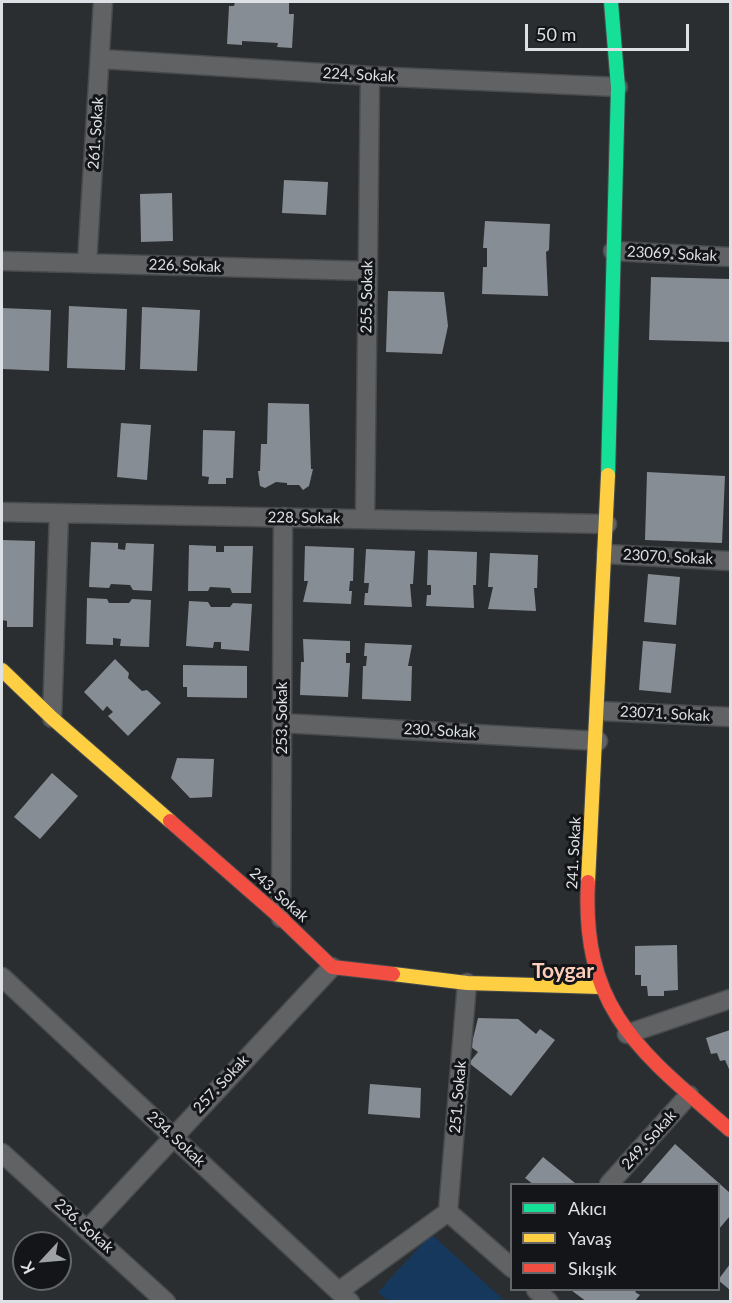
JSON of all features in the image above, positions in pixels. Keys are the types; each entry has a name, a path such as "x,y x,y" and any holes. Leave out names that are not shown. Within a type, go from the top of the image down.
{"main road":[{"path":"611,2 618,87"},
{"path":"618,87 627,17"},
{"name":"241. Sokak","path":"618,87 606,554 598,741 588,887 592,959 601,987 627,1034 689,1095 730,1130"},
{"name":"243. Sokak","path":"2,670 52,718 281,918 332,967"},
{"path":"332,967 467,983 601,987"}],"street":[{"name":"261. Sokak","path":"87,263 103,2"},
{"name":"224. Sokak","path":"101,59 370,76 618,87"},
{"name":"255. Sokak","path":"365,519 370,76"},
{"name":"23069. Sokak","path":"613,251 730,257"},
{"name":"226. Sokak","path":"2,261 368,272"},
{"name":"228. Sokak","path":"2,512 607,524"},
{"path":"52,718 59,513"},
{"name":"253. Sokak","path":"281,918 283,517"},
{"name":"23070. Sokak","path":"606,554 730,561"},
{"name":"23071. Sokak","path":"599,711 730,717"},
{"name":"230. Sokak","path":"282,723 598,741"},
{"name":"257. Sokak","path":"88,1229 332,967"},
{"name":"234. Sokak","path":"2,977 345,1296"},
{"name":"251. Sokak","path":"448,1212 467,983"},
{"path":"627,1034 730,999"},
{"name":"249. Sokak","path":"611,1183 689,1095"},
{"name":"236. Sokak","path":"2,1153 166,1302"},
{"path":"345,1296 448,1212 510,1266"},
{"path":"537,1291 549,1302"}],"shaded area":[{"path":"431,1234 505,1301 388,1301 378,1292"}],"building":[{"path":"235,2 289,2 289,14 294,14 292,48 277,47 278,43 242,41 242,45 227,44 229,6 234,6"},
{"path":"284,180 328,182 326,215 282,213"},
{"path":"172,193 173,241 141,242 140,194"},
{"path":"485,221 550,224 549,250 546,252 548,296 482,294 483,267 487,267 487,248 483,248"},
{"path":"651,277 730,279 730,342 649,340"},
{"path":"388,291 444,292 448,326 442,354 386,352"},
{"path":"69,306 127,309 125,370 67,368"},
{"path":"142,307 200,310 197,371 140,369"},
{"path":"2,308 51,310 49,371 2,369"},
{"path":"268,403 309,404 311,469 313,469 309,486 303,490 299,485 287,485 287,483 276,482 265,488 260,486 258,471 260,471 261,444 267,444"},
{"path":"121,423 151,425 147,480 117,477"},
{"path":"203,430 235,431 233,478 226,478 226,484 208,484 209,477 202,476"},
{"path":"647,472 725,476 722,543 645,540"},
{"path":"2,540 35,541 33,627 7,627 7,621 2,620"},
{"path":"91,542 118,543 118,549 125,550 126,543 154,544 152,591 133,590 130,585 111,584 109,588 89,587"},
{"path":"189,545 216,546 216,552 224,552 224,546 253,546 251,593 232,593 230,588 210,587 208,591 188,591"},
{"path":"305,546 354,548 353,581 350,581 349,591 352,591 351,604 303,602 308,581 304,581"},
{"path":"366,549 415,551 413,584 410,584 412,607 364,605 369,583 364,583"},
{"path":"428,550 477,552 476,585 473,585 474,608 426,606 427,595 431,595 431,585 427,585"},
{"path":"490,553 538,555 537,588 534,588 536,611 488,609 493,587 488,587"},
{"path":"648,574 680,577 676,625 644,622"},
{"path":"87,598 107,599 109,603 129,603 132,599 151,600 149,647 120,646 121,639 113,638 113,645 86,644"},
{"path":"189,601 208,602 211,607 230,607 233,603 252,604 249,651 221,649 221,642 214,642 213,648 186,646"},
{"path":"303,639 350,641 350,653 346,653 346,663 350,663 348,697 300,695 301,662 304,662"},
{"path":"643,641 676,644 671,693 639,690"},
{"path":"365,643 412,645 408,666 412,666 411,701 362,699 363,666 366,666 367,656 364,656"},
{"path":"115,659 129,673 128,678 142,691 147,690 161,703 128,736 108,716 113,712 107,706 103,711 84,692"},
{"path":"183,665 247,666 247,698 187,697 187,687 183,687"},
{"path":"177,758 214,759 212,797 190,798 171,778"},
{"path":"52,773 78,796 40,839 14,817"},
{"path":"677,945 678,990 664,991 664,996 648,996 647,986 641,986 641,975 635,975 635,946"},
{"path":"478,1018 518,1019 536,1034 540,1029 555,1040 511,1096 469,1063 478,1052 471,1047"},
{"path":"730,1030 729,1069 725,1060 720,1061 717,1053 711,1054 706,1038"},
{"path":"370,1084 421,1088 420,1118 368,1114"},
{"path":"675,1144 719,1183 641,1183"},
{"path":"543,1157 575,1183 532,1183 525,1178"},
{"path":"720,1184 730,1193 730,1216 720,1228"},
{"path":"730,1264 730,1290 720,1282 720,1277"},
{"path":"572,1291 636,1291 640,1295 634,1302 587,1302"}],"traffic: fast":[{"path":"608,475 618,87 611,2"}],"traffic: slow":[{"path":"588,882 608,475"},
{"path":"2,670 52,718 170,821"},
{"path":"393,974 467,983 601,987"}],"traffic: jam":[{"path":"170,821 281,918 332,967 393,974"},
{"path":"588,882 588,927 595,964 607,997 623,1026 670,1077 730,1130"}],"district":[{"name":"Toygar","path":"563,971"}]}
